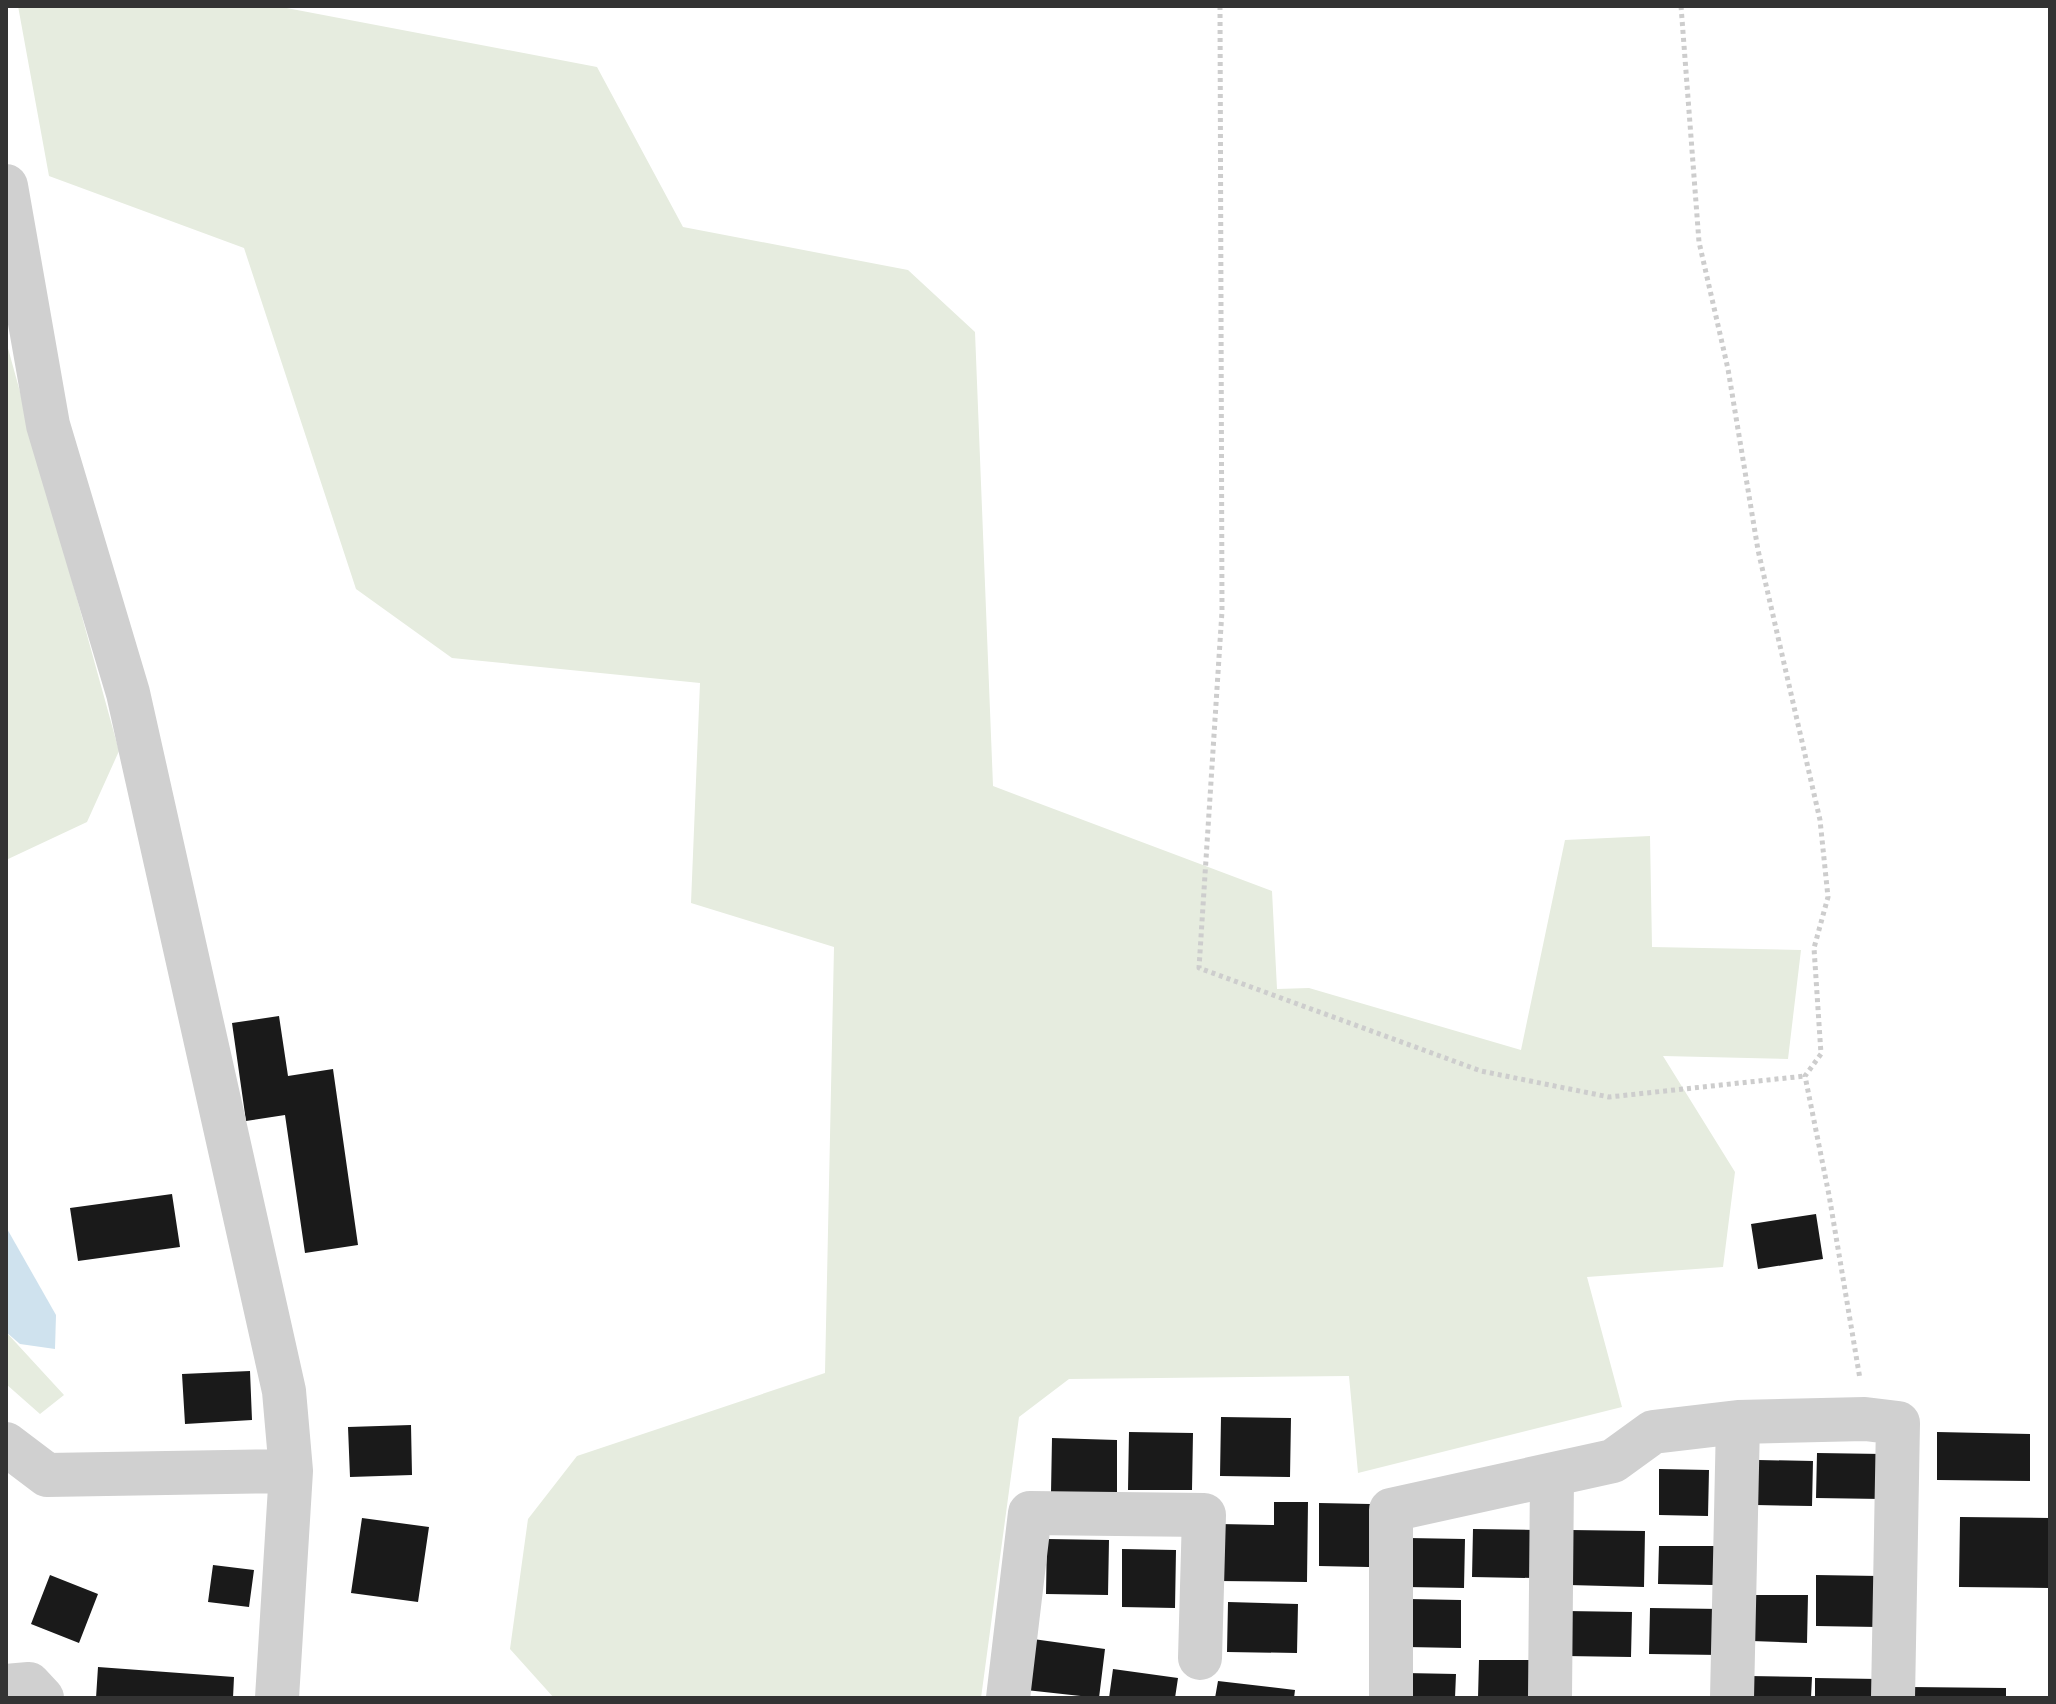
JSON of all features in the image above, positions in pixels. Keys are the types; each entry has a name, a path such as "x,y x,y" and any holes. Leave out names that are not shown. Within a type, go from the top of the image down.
{"street":[{"path":"6,186 48,425 128,693 284,1391 291,1471 277,1698"},
{"path":"1391,1698 1391,1510 1613,1461 1653,1432 1738,1422 1865,1419 1898,1423 1893,1698"},
{"path":"1732,1698 1738,1422"},
{"path":"6,1444 47,1475 291,1471"},
{"path":"1550,1698 1552,1476"},
{"path":"1008,1698 1030,1513 1204,1515 1200,1658"},
{"path":"6,1686 29,1684 42,1698"}],"path":[{"path":"1220,6 1222,611 1199,968 1481,1071 1609,1097 1805,1076"},
{"path":"1681,6 1699,242 1728,369 1758,550 1820,820 1828,897 1814,948 1821,1054 1805,1076 1829,1195 1865,1419"}],"shaded area":[{"path":"18,6 276,6 597,67 683,227 908,270 975,332 993,786 1272,891 1277,989 1309,988 1521,1050 1565,840 1650,836 1652,947 1801,950 1788,1059 1663,1056 1735,1172 1723,1267 1587,1277 1622,1407 1358,1473 1349,1376 1069,1379 1019,1417 981,1698 554,1698 510,1649 528,1519 577,1456 825,1373 834,947 691,903 700,683 452,658 356,589 244,248 49,176"},
{"path":"6,341 119,751 87,822 6,860"},
{"path":"6,1332 64,1395 40,1414 6,1384"}],"water":[{"path":"6,1227 56,1315 55,1349 20,1344 6,1332"}],"building":[{"path":"279,1016 288,1076 333,1069 358,1245 305,1253 285,1115 246,1121 232,1023"},
{"path":"172,1194 180,1247 78,1261 70,1208"},
{"path":"1816,1214 1823,1259 1758,1269 1751,1224"},
{"path":"250,1371 252,1420 185,1424 182,1374"},
{"path":"1221,1417 1291,1418 1290,1477 1220,1476"},
{"path":"411,1425 412,1475 350,1477 348,1427"},
{"path":"1129,1432 1193,1433 1192,1490 1128,1490"},
{"path":"1937,1432 2030,1434 2030,1481 1937,1480"},
{"path":"1052,1438 1117,1440 1117,1494 1051,1493"},
{"path":"1817,1453 1883,1454 1882,1499 1816,1498"},
{"path":"1758,1460 1813,1461 1812,1506 1756,1505"},
{"path":"1659,1469 1709,1470 1708,1516 1659,1515"},
{"path":"1274,1502 1308,1502 1307,1582 1218,1581 1219,1524 1274,1525"},
{"path":"1319,1503 1370,1504 1369,1567 1319,1566"},
{"path":"1960,1517 2050,1518 2050,1588 1959,1587"},
{"path":"362,1518 429,1527 418,1602 351,1593"},
{"path":"1473,1529 1534,1530 1533,1578 1472,1577"},
{"path":"1570,1530 1645,1531 1644,1587 1569,1585"},
{"path":"1408,1538 1465,1539 1464,1588 1407,1587"},
{"path":"1047,1539 1109,1540 1108,1595 1046,1594"},
{"path":"1659,1546 1714,1546 1714,1585 1658,1584"},
{"path":"1122,1549 1176,1550 1175,1608 1122,1607"},
{"path":"213,1565 254,1570 249,1607 208,1602"},
{"path":"50,1575 98,1594 79,1643 31,1624"},
{"path":"1816,1575 1879,1576 1878,1627 1816,1626"},
{"path":"1753,1595 1808,1595 1807,1643 1752,1641"},
{"path":"1408,1599 1461,1600 1461,1648 1407,1647"},
{"path":"1228,1602 1298,1604 1297,1653 1227,1652"},
{"path":"1650,1608 1721,1609 1720,1655 1649,1654"},
{"path":"1566,1611 1632,1612 1631,1657 1565,1656"},
{"path":"1033,1639 1105,1649 1099,1698 1026,1690"},
{"path":"1479,1660 1532,1660 1532,1698 1478,1698"},
{"path":"98,1667 234,1677 233,1698 96,1698"},
{"path":"1113,1669 1178,1678 1175,1698 1109,1698"},
{"path":"1405,1673 1456,1674 1455,1698 1405,1698"},
{"path":"1749,1676 1812,1677 1811,1698 1749,1698"},
{"path":"1815,1678 1878,1679 1877,1698 1815,1698"},
{"path":"1218,1681 1295,1690 1294,1698 1215,1698"},
{"path":"1910,1687 2006,1688 2006,1698 1910,1698"}]}
